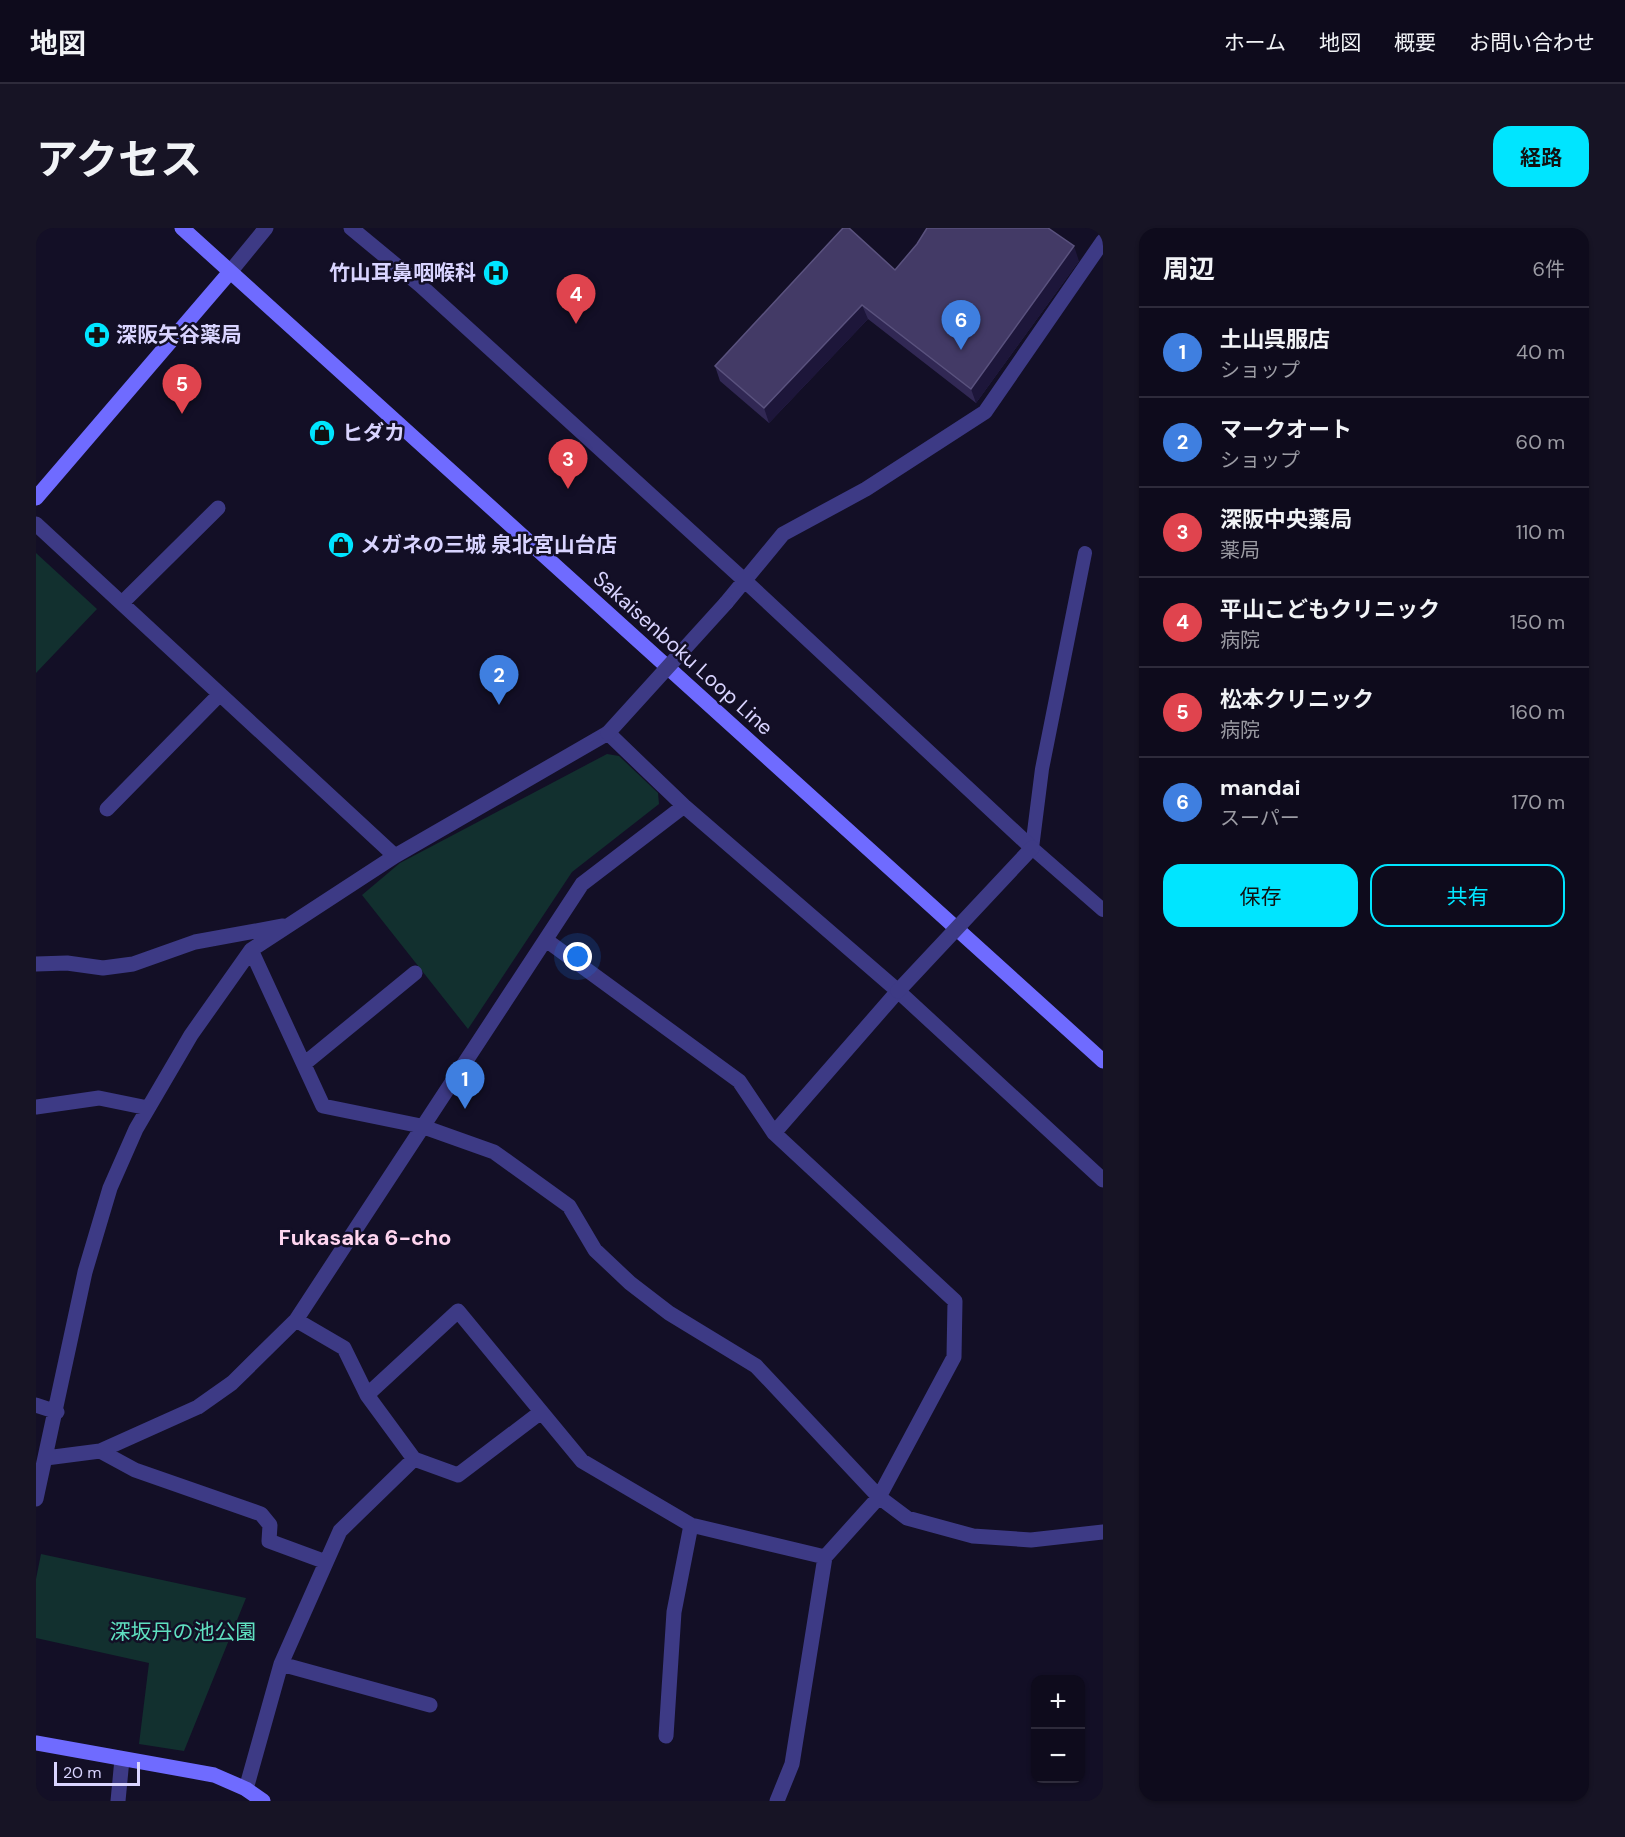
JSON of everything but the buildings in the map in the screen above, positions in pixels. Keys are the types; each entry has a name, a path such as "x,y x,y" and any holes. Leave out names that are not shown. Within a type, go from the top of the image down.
{"main road":[{"name":"Sakaisenboku Loop Line","path":"182,228 1103,1061"},
{"path":"36,498 230,272"},
{"path":"36,1743 214,1775 246,1789 263,1801"}],"street":[{"path":"230,272 266,228"},
{"path":"351,228 420,285 744,580 1032,848 898,991 774,1133"},
{"path":"36,1499 38,1482 57,1412 85,1272 110,1188 148,1108 191,1035 251,950 395,856 608,733 726,603 783,534 866,489 985,412 1103,241"},
{"path":"122,603 218,508"},
{"path":"36,524 395,856"},
{"path":"107,809 220,694"},
{"path":"608,733 684,806 898,991 1103,1180"},
{"path":"46,1458 100,1451 198,1407 232,1383 296,1320 421,1126 582,884 684,806"},
{"path":"36,964 67,963 102,968 133,964 195,942 289,925"},
{"path":"546,940 739,1081 774,1133 955,1301 954,1357 879,1497 825,1557 792,1764 777,1801"},
{"path":"251,950 323,1106 421,1126 494,1152 569,1206 595,1250 630,1283 669,1313 756,1366 879,1497 907,1518 973,1536 1031,1540 1103,1532"},
{"path":"304,1064 415,973"},
{"path":"36,1107 99,1098 148,1108"},
{"path":"367,1395 458,1311 582,1461 691,1525 825,1557"},
{"path":"296,1320 344,1348 367,1395 414,1459 458,1474 541,1412"},
{"path":"36,1405 57,1412"},
{"path":"100,1451 135,1470 261,1514 270,1525 269,1541 326,1562"},
{"path":"246,1789 281,1664 340,1531 414,1459"},
{"path":"666,1736 674,1612 691,1525"},
{"path":"281,1664 430,1705"},
{"path":"118,1801 122,1759"}],"lane":[{"path":"1085,553 1042,769 1032,848 1103,910"}],"green space":[{"path":"36,553 97,609 36,673"},
{"path":"607,754 619,756 658,793 659,804 572,872 468,1029 362,895 400,863"},
{"name":"深坂丹の池公園","path":"41,1554 246,1598 184,1751 139,1744 149,1663 36,1638 36,1579"}],"place":[{"name":"竹山耳鼻咽喉科","path":"496,273"},
{"name":"平山こどもクリニック","path":"576,324"},
{"name":"深阪矢谷薬局","path":"97,335"},
{"name":"mandai","path":"961,350"},
{"name":"松本クリニック","path":"182,414"},
{"name":"ヒダカ","path":"322,433"},
{"name":"深阪中央薬局","path":"568,489"},
{"name":"メガネの三城 泉北宮山台店","path":"341,545"},
{"name":"マークオート","path":"499,705"},
{"name":"土山呉服店","path":"465,1109"}],"district":[{"name":"Fukasaka 6-cho","path":"365,1237"}]}
